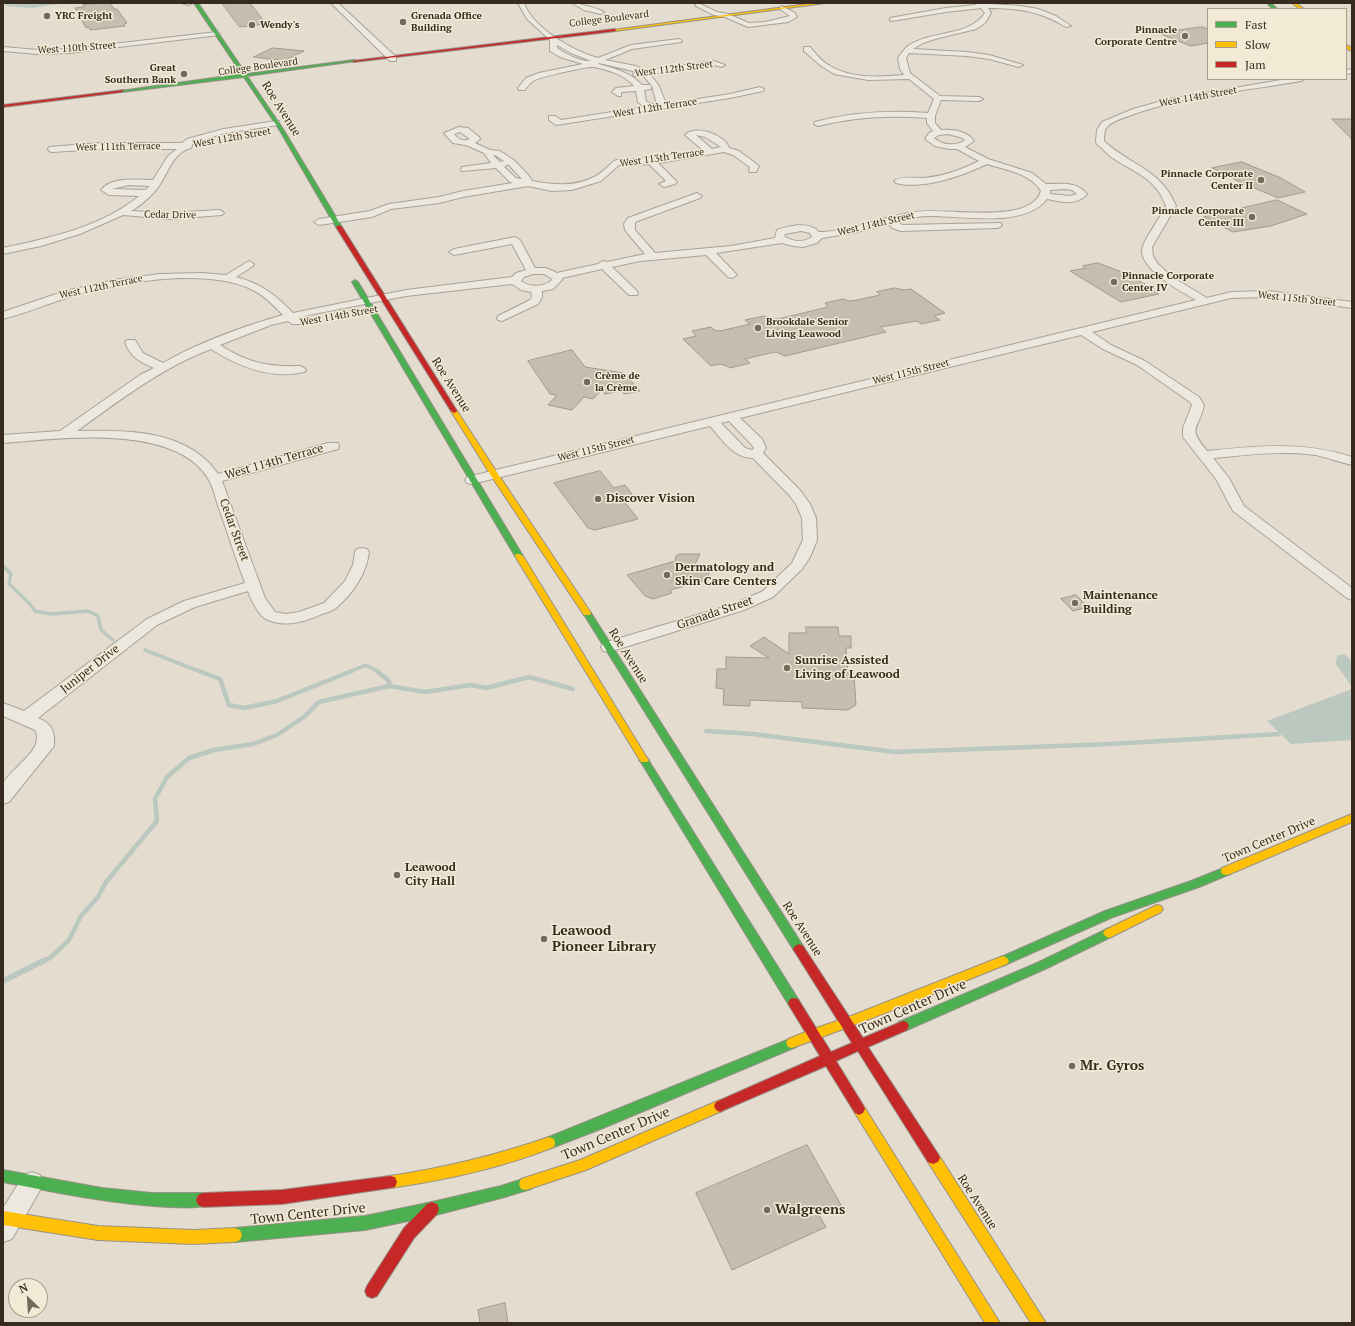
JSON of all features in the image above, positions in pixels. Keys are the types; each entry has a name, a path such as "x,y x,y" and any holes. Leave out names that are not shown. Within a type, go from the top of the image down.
{"main road":[{"path":"184,3 191,15"},
{"name":"Roe Avenue","path":"196,3 247,77 385,302 494,474 609,647 676,756 862,1044 1039,1323"},
{"name":"College Boulevard","path":"3,106 247,77 516,42 551,39 823,3"},
{"path":"208,39 232,54"},
{"name":"College Boulevard","path":"3,112 235,78"},
{"name":"Roe Avenue","path":"258,116 266,128"},
{"path":"352,277 472,480 992,1323"},
{"path":"562,626 581,636"},
{"path":"594,644 609,647"},
{"name":"Town Center Drive","path":"3,1176 87,1193 182,1201 282,1197 420,1178 483,1163 543,1145 598,1124 813,1034 848,1023 983,970 1109,914 1195,884 1352,818"},
{"name":"Town Center Drive","path":"5,1222 98,1233 193,1237 266,1233 365,1223 432,1209 501,1192 581,1166 1056,959 1146,915 1195,884"},
{"path":"372,1291 409,1233 432,1209"}],"street":[{"path":"184,3 189,3"},
{"path":"334,3 391,58"},
{"path":"521,3 528,14 551,39 576,53 598,61 634,68 651,78 662,103 660,107 648,106 642,102 639,87 628,75 589,65 559,54 553,49 551,39"},
{"path":"575,3 586,9 601,12"},
{"path":"690,3 743,23 757,25 788,20 794,17 793,14 782,8"},
{"path":"698,5 706,3"},
{"path":"979,99 938,98 910,77 904,69 902,62 908,51 922,41 978,24 988,13 980,4"},
{"path":"892,19 937,10 980,4 1007,5 1032,9 1052,16 1068,26"},
{"name":"West 110th Street","path":"3,49 69,51 126,43 208,39 216,32"},
{"path":"522,88 529,80 542,75 589,65 632,47 680,41"},
{"name":"West 110th Street","path":"3,45 23,49"},
{"path":"6,57 23,49"},
{"path":"807,49 827,67 846,74 879,78 910,77"},
{"path":"908,51 975,55 1019,65"},
{"name":"West 112th Street","path":"628,75 714,63 721,65"},
{"name":"West 114th Street","path":"1205,301 1158,272 1147,252 1148,246 1171,206 1168,196 1150,176 1114,154 1100,142 1100,132 1106,124 1152,105 1295,80"},
{"name":"West 112th Street","path":"618,94 616,92 619,90 639,87 655,87"},
{"name":"West 112th Terrace","path":"552,118 559,123 730,96 760,89"},
{"path":"938,98 938,102 930,116 930,123 940,133"},
{"path":"818,124 847,116 871,114 902,113 930,116"},
{"name":"West 112th Street","path":"3,251 37,244 77,232 121,212 136,203 148,193 156,184 171,158 184,147 278,126"},
{"path":"710,151 689,135 698,132 707,134 725,146 725,149 736,153 755,166 753,170"},
{"path":"940,133 955,133 969,138 968,143 958,146 940,145 931,141 929,137 940,133"},
{"path":"468,142 488,152 498,153 512,163 526,178 528,183"},
{"name":"West 111th Terrace","path":"52,149 108,146 184,147"},
{"path":"958,146 987,161"},
{"name":"West 113th Terrace","path":"319,222 372,214 399,214 422,211 439,200 463,194 528,183 552,188 583,184 598,179 613,160 651,161 725,149"},
{"path":"488,152 488,155 496,164 513,180 528,183"},
{"path":"651,161 672,182 664,184"},
{"path":"899,181 941,179 961,174 987,161"},
{"name":"West 114th Street","path":"782,240 779,237 780,232 789,229 808,229 817,235 830,234 853,230 891,219 926,214 977,215 1022,212 1041,202 1045,191 1038,180 1028,174 987,161"},
{"path":"465,170 496,164 512,163"},
{"path":"148,193 109,192 106,190 112,185 156,184"},
{"path":"652,256 630,230 629,224 631,220 635,217 698,196"},
{"name":"Cedar Drive","path":"121,212 172,217 219,213"},
{"path":"891,219 895,226 900,228 962,227 1000,225 1005,222 1005,214"},
{"name":"West 114th Street","path":"556,276 603,264 652,256 708,251 782,240 792,243 804,243 814,241 817,238 817,235"},
{"path":"454,252 516,240 532,271"},
{"path":"708,251 732,275"},
{"path":"227,279 249,264"},
{"path":"603,264 633,293"},
{"path":"532,271 546,272 556,276 557,280 554,284 536,288 520,286 516,280 520,275 532,271"},
{"name":"West 112th Terrace","path":"4,315 68,293 115,282 165,276 204,276 227,279 258,289 277,302 294,320"},
{"name":"West 114th Street","path":"63,435 135,384 163,367 211,344 237,335 294,320 385,302 426,290 516,280"},
{"path":"502,318 534,302 537,298 536,288"},
{"name":"West 115th Street","path":"472,480 1231,295 1269,294 1352,305"},
{"path":"1082,331 1107,348 1141,363 1195,400 1198,405 1189,428 1189,437 1222,478 1238,508 1352,595"},
{"path":"132,342 132,347 141,358 163,367"},
{"path":"211,344 233,358 258,368 270,370 300,370"},
{"path":"731,416 757,442 760,448 756,454"},
{"name":"Granada Street","path":"609,647 739,607 768,594 797,566 803,557 810,540 809,518 803,504 795,493 756,454 746,454 740,451 712,421"},
{"path":"3,439 63,435"},
{"name":"Cedar Street","path":"63,435 120,435 151,439 171,445 195,457 211,472 215,479 258,599 270,615 285,619 302,617 329,606 351,583 360,565 362,552"},
{"name":"West 114th Terrace","path":"215,479 333,446"},
{"path":"1203,455 1288,448 1316,450 1352,461"},
{"name":"Juniper Drive","path":"25,719 152,622 175,609 201,599 254,585"},
{"path":"3,710 41,726 46,735 45,746 3,797"},
{"path":"5,1222 32,1182"}],"shaded area":[{"path":"7,3 66,3 32,8 5,6"},
{"path":"1344,654 1352,661 1352,687 1336,664 1337,656"},
{"path":"1352,689 1352,740 1291,744 1267,721"}],"building":[{"name":"YRC Freight","path":"110,3 114,9 117,9 127,23 124,24 125,26 90,30 89,27 86,28 75,8 84,7 83,5"},
{"path":"222,3 250,3 266,24 240,27"},
{"name":"Pinnacle Corporate Centre","path":"1202,27 1207,29 1207,43 1191,46 1158,33"},
{"path":"273,48 304,51 284,61 254,57"},
{"path":"1332,119 1352,119 1352,139"},
{"name":"Pinnacle Corporate Center II","path":"1242,162 1281,178 1305,192 1278,198 1242,183 1212,168"},
{"name":"Pinnacle Corporate Center III","path":"1277,200 1307,214 1271,226 1233,232 1204,217"},
{"name":"Pinnacle Corporate Center IV","path":"1098,263 1119,271 1145,284 1142,285 1159,294 1121,302 1070,271 1086,268 1083,266"},
{"name":"Brookdale Senior Living Leawood","path":"895,288 904,290 911,289 945,313 934,316 940,320 921,324 917,321 880,327 886,332 785,356 776,352 770,353 745,359 750,363 730,368 720,364 711,366 683,339 696,336 692,331 711,327 714,330 720,331 750,324 745,320 764,316 773,319 782,318 828,307 825,303 843,299 849,301 857,300 880,295 877,292"},
{"name":"Crème de la Crème","path":"572,350 585,367 624,373 640,391 624,394 621,391 605,394 602,390 593,399 584,397 572,410 548,405 557,395 550,394 528,361"},
{"name":"Discover Vision","path":"600,471 614,488 625,485 635,498 624,501 638,519 595,530 588,528 554,483"},
{"name":"Dermatology and Skin Care Centers","path":"681,554 700,554 695,564 710,570 707,580 670,590 672,593 653,599 645,596 627,575 675,561 676,556"},
{"name":"Maintenance Building","path":"1076,595 1088,607 1073,611 1061,599"},
{"name":"Sunrise Assisted Living of Leawood","path":"806,627 838,627 839,636 851,636 851,648 846,648 848,674 854,674 856,705 848,710 802,708 802,702 750,700 750,706 723,705 724,689 716,688 717,669 726,669 726,657 769,658 750,646 764,637 789,654 789,633 806,633"},
{"name":"Walgreens","path":"807,1145 841,1205 819,1215 826,1227 732,1270 696,1193"},
{"path":"505,1303 508,1323 480,1323 478,1310"}],"waterway":[{"path":"3,566 11,574 9,584 29,603 35,611 51,614 88,611 98,616 101,630 113,640"},
{"path":"145,650 201,672"},
{"path":"349,672 366,665 378,672"},
{"path":"199,671 220,679 229,705 244,708 277,701 352,671"},
{"path":"377,671 389,681 389,686"},
{"path":"389,686 425,692 471,685 486,688 529,677 573,689"},
{"path":"43,961 50,958 69,940 81,916 98,897 106,882 157,821 155,799 167,777 189,758 214,750 253,744 277,735 304,717 319,702 389,686"},
{"path":"706,731 753,734 895,752 1111,744 1279,734"},
{"path":"3,981 43,961"}],"traffic: fast":[{"path":"196,3 281,129 339,227"},
{"path":"1269,3 1274,8"},
{"path":"122,91 354,61"},
{"path":"355,282 519,556"},
{"path":"587,613 799,949"},
{"path":"644,760 794,1003"},
{"path":"1003,961 1109,914 1195,884 1226,871"},
{"path":"903,1026 1041,966 1109,933"},
{"path":"549,1143 792,1043"},
{"path":"3,1176 102,1194 152,1199 203,1200"},
{"path":"235,1235 365,1223 432,1209 501,1192 526,1184"}],"traffic: slow":[{"path":"615,30 823,3"},
{"path":"1294,3 1301,8"},
{"path":"1347,47 1352,50"},
{"path":"454,411 494,474 587,613"},
{"path":"519,556 644,760"},
{"path":"1226,871 1352,818"},
{"path":"1109,933 1157,909"},
{"path":"792,1043 813,1034 848,1023 1003,961"},
{"path":"526,1184 581,1166 720,1106"},
{"path":"859,1109 993,1323"},
{"path":"390,1182 430,1176 471,1167 511,1156 549,1143"},
{"path":"933,1158 1039,1323"},
{"path":"3,1218 98,1233 193,1237 235,1235"}],"traffic: jam":[{"path":"354,61 615,30"},
{"path":"3,106 122,91"},
{"path":"339,227 454,411"},
{"path":"799,949 933,1158"},
{"path":"794,1003 859,1109"},
{"path":"720,1106 903,1026"},
{"path":"203,1200 282,1197 390,1182"},
{"path":"372,1291 409,1233 432,1209"}],"place":[{"name":"YRC Freight","path":"47,16"},
{"name":"Grenada Office Building","path":"403,22"},
{"name":"Wendy's","path":"252,25"},
{"name":"Pinnacle Corporate Centre","path":"1185,36"},
{"name":"Great Southern Bank","path":"184,74"},
{"name":"Pinnacle Corporate Center II","path":"1261,180"},
{"name":"Pinnacle Corporate Center III","path":"1252,217"},
{"name":"Pinnacle Corporate Center IV","path":"1114,282"},
{"name":"Brookdale Senior Living Leawood","path":"758,328"},
{"name":"Crème de la Crème","path":"587,382"},
{"name":"Discover Vision","path":"598,499"},
{"name":"Dermatology and Skin Care Centers","path":"667,575"},
{"name":"Maintenance Building","path":"1075,603"},
{"name":"Sunrise Assisted Living of Leawood","path":"787,668"},
{"name":"Leawood City Hall","path":"397,875"},
{"name":"Leawood Pioneer Library","path":"544,939"},
{"name":"Mr. Gyros","path":"1072,1066"},
{"name":"Walgreens","path":"767,1210"}]}
